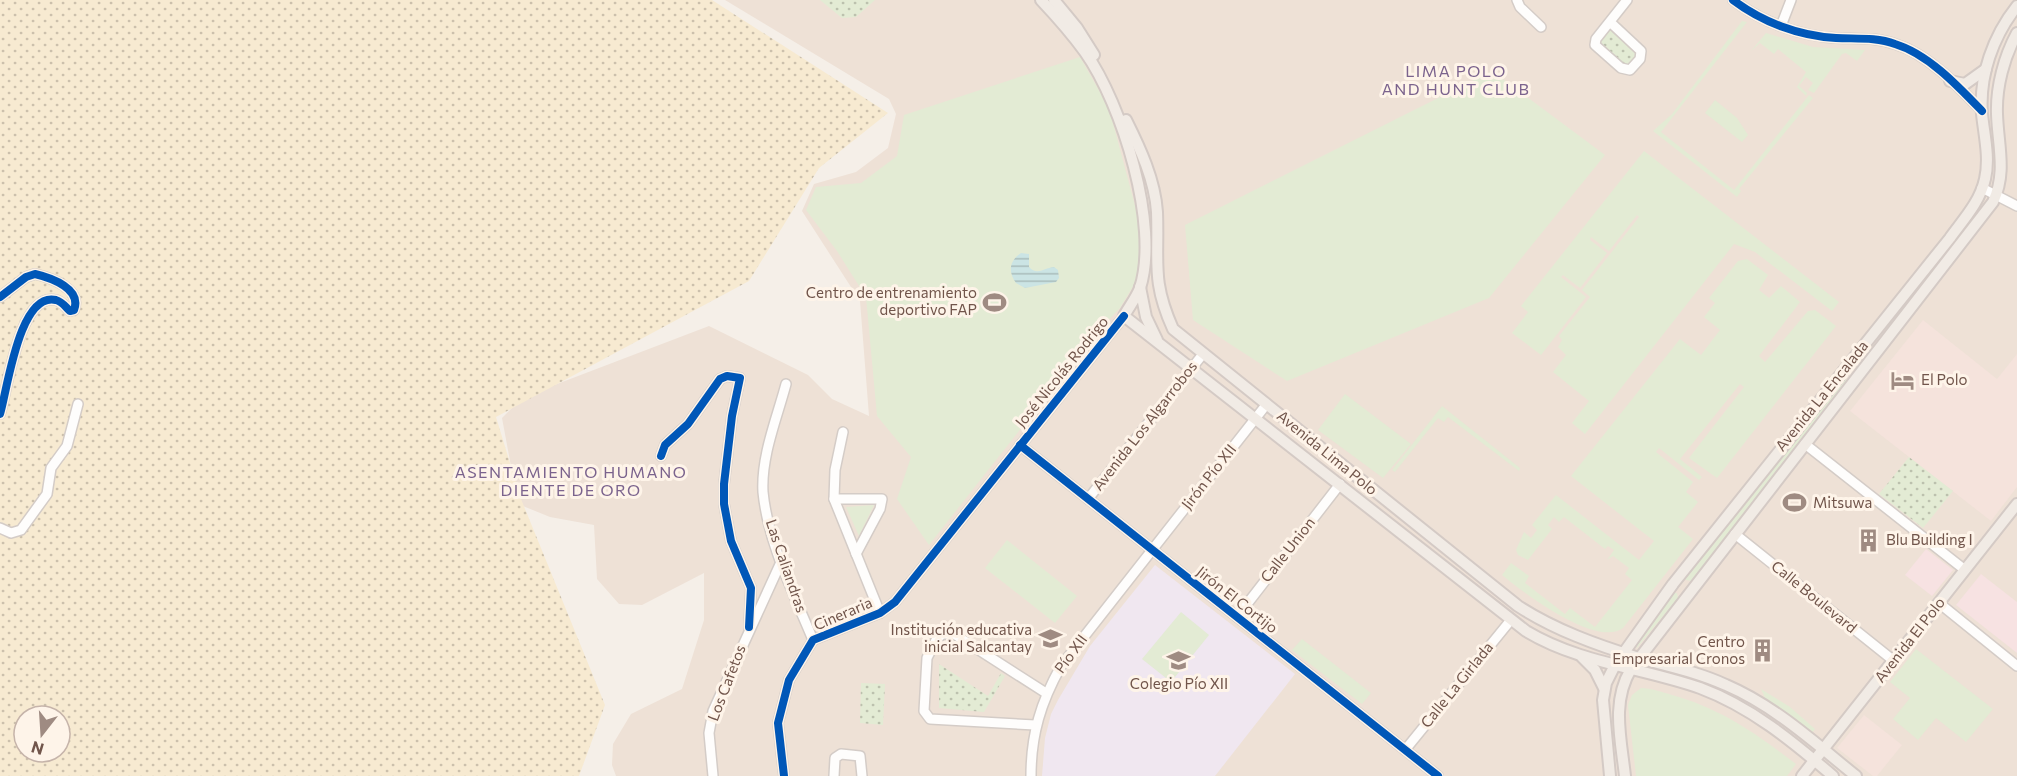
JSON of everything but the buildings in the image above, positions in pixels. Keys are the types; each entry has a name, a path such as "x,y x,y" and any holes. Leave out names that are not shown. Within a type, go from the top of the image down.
{"main road":[{"path":"1041,0 1084,51 1116,110 1126,137 1138,188 1144,237 1140,287 1124,316"},
{"name":"Avenida Lima Polo","path":"1054,0 1077,28 1101,66 1143,154 1157,210 1155,271 1161,303 1173,329 1518,606 1556,627 1623,653 1706,677 1743,692 1776,713 1856,776"},
{"name":"Avenida La Encalada","path":"1611,776 1604,723 1605,688 1615,665 1673,584 1950,238 1983,188 1986,166 1982,111 1986,69 2000,31 2017,6"},
{"name":"Avenida La Encalada","path":"1625,776 1618,703 1621,688 1631,669 1687,594 1962,246 1996,195 2002,160 1996,116 1997,94 2004,64 2017,33"},
{"path":"1950,81 1965,84 1986,69"},
{"path":"1982,111 1992,124 1994,138 2002,160"},
{"name":"Avenida Lima Polo","path":"1140,287 1146,317 1157,340"},
{"name":"Avenida Lima Polo","path":"1124,316 1340,484 1510,621 1538,639 1719,696 1768,724 1833,776"},
{"path":"1378,516 1389,502"},
{"name":"Avenida El Polo","path":"1802,776 2017,504"},
{"path":"1673,584 1687,594"},
{"path":"1580,654 1596,670 1605,688"},
{"path":"1833,776 1832,766 1837,763 1842,765"}],"street":[{"path":"1517,0 1520,7 1541,27"},
{"path":"1610,22 1641,51 1640,59 1630,70 1621,68 1595,45 1596,39 1627,0"},
{"path":"1733,0 1762,19 1781,26 1825,37 1878,39 1896,44 1916,53 1982,111"},
{"path":"1781,26 1791,0"},
{"path":"1983,188 2017,206"},
{"path":"0,297 26,277 35,274 47,277 70,291 76,305 70,311 61,302 53,299 46,301 39,305 26,323 12,358 0,414"},
{"name":"José Nicolás Rodrigo","path":"1020,445 1124,316"},
{"name":"Avenida Los Algarrobos","path":"1088,499 1203,354"},
{"path":"661,456 665,445 688,424 720,379 733,376 740,378 732,416 724,484 724,504 731,541 750,585 749,627"},
{"name":"Las Caliandras","path":"786,384 769,446 763,491 781,562 813,640"},
{"path":"0,528 11,532 21,530 47,494 51,468 67,446 78,404"},
{"name":"Jirón Pío XII","path":"1151,550 1266,405"},
{"path":"843,432 835,470 834,499 880,613"},
{"path":"1805,444 1965,570"},
{"name":"Jirón El Cortijo","path":"1020,445 1438,776"},
{"name":"Cineraria","path":"784,776 778,723 789,680 813,640 880,613 895,602 1020,445"},
{"name":"Calle Union","path":"1237,617 1340,484"},
{"path":"834,499 882,499 880,509 856,554"},
{"name":"Calle Boulevard","path":"1735,534 1894,661"},
{"name":"Pío XII","path":"1031,776 1035,725 1046,693 1061,666 1151,550"},
{"name":"Los Cafetos","path":"713,776 709,732 713,711 749,627 781,562"},
{"path":"1939,603 2017,666"},
{"name":"Calle La Girlada","path":"1405,750 1510,621"},
{"path":"1035,725 930,719 924,711 929,653 942,634 954,634 1046,693"},
{"path":"834,776 835,758 841,754 860,756 862,776"}],"shaded area":[{"path":"725,0 2017,0 2017,776 616,776 612,765 613,744 631,714 682,689 704,620 704,573 642,605 619,604 597,579 594,525 550,517 518,504 502,418 523,397 709,326 808,375 832,399 869,416 860,301 802,211 814,184 856,172 888,148 896,114 889,99"},
{"path":"1923,320 1997,379 2017,354 2017,487 1991,521 1850,411"},
{"path":"1926,549 1953,570 1932,596 1905,575"},
{"name":"Colegio Pío XII","path":"1155,565 1295,674 1215,776 1042,776 1045,738 1051,714 1058,700 1090,646"},
{"path":"1981,574 2017,602 2017,653 1956,605"},
{"path":"1864,715 1902,745 1877,776 1873,776 1837,748"}],"green space":[{"path":"820,0 875,0 856,17 842,18"},
{"path":"1742,21 1747,22 1661,132 1734,190 1809,95 1813,98 1739,189 1741,191 1737,197 1653,131 1672,114"},
{"path":"1612,23 1641,51 1630,70 1599,50 1598,40"},
{"path":"1766,33 1813,47 1865,50 1857,61 1846,53 1842,54 1814,93 1808,90 1813,83 1806,77 1799,86 1807,93 1806,96 1797,87 1806,72 1778,49 1774,54 1760,43 1751,51"},
{"name":"Centro de entrenamiento deportivo FAP","path":"1080,57 1109,108 1141,228 1142,248 1135,283 1120,308 1097,332 929,545 897,499 911,457 877,416 866,297 837,251 806,210 816,187 861,183 897,156 904,115"},
{"path":"1492,71 1605,155 1489,298 1287,381 1193,320 1185,225"},
{"path":"1715,100 1737,118 1748,135 1742,142 1705,113"},
{"path":"1644,151 1839,302 1832,311 1755,252 1734,244 1585,434 1572,423 1589,401 1553,372 1566,355 1558,347 1562,340 1559,336 1590,297 1582,290 1639,217 1637,215 1609,251 1591,237 1590,240 1607,253 1580,288 1563,275 1561,277 1586,297 1541,355 1512,333 1528,312 1521,306"},
{"path":"1747,259 1768,275 1759,290 1769,298 1781,286 1800,302 1759,356 1765,362 1808,311 1815,310 1836,326 1717,478 1689,458 1744,387 1740,384 1680,459 1702,477 1699,480 1659,448 1656,452 1693,482 1686,492 1698,502 1678,527 1693,539 1623,628 1611,632 1596,631 1579,625 1527,594 1502,575 1511,563 1529,576 1525,583 1565,614 1570,608 1595,627 1632,580 1625,574 1629,568 1613,556 1607,560 1614,550 1608,546 1605,549 1564,517 1559,522 1554,517 1548,525 1552,529 1528,560 1518,555 1516,550 1524,532 1531,538 1537,530 1532,525 1556,495 1639,560 1654,541 1571,476 1680,339 1701,355 1720,330 1704,317 1715,303 1709,298 1738,261"},
{"path":"1844,378 1848,380 1847,386 1692,581 1686,580 1684,577"},
{"path":"1345,394 1411,444 1383,478 1318,430"},
{"path":"1442,406 1520,468 1519,471 1448,417 1444,422 1438,418 1395,472 1392,470"},
{"path":"1909,457 1953,491 1923,528 1879,494"},
{"path":"874,505 859,536 846,507"},
{"path":"1007,540 1077,596 1055,623 985,568"},
{"path":"1672,593 1677,593 1678,598 1636,649 1639,640"},
{"path":"1181,612 1209,635 1171,682 1142,659"},
{"path":"1302,639 1371,693 1362,704 1292,650"},
{"path":"1916,649 1993,709 1966,742 1936,718 1918,740 1893,719 1910,698 1890,682"},
{"path":"939,664 988,696 1001,673 1005,676 984,712 939,708"},
{"path":"861,683 885,684 883,725 860,723"},
{"path":"1641,688 1656,690 1706,707 1752,732 1796,764 1787,776 1636,776 1628,705 1632,695"},
{"path":"1761,689 1790,707 1815,729 1812,733 1765,698"}],"sand":[{"path":"0,0 712,0 888,113 819,168 749,281 496,417 521,499 605,705 579,776 0,776"}],"water":[{"path":"1021,253 1029,254 1029,267 1032,270 1038,271 1054,267 1058,270 1059,278 1056,282 1025,288 1016,283 1011,267"}],"cycle path":[{"path":"1733,0 1756,15 1795,31 1822,37 1881,40 1907,49 1942,72 1982,111"},
{"path":"0,297 26,277 35,274 49,278 70,290 75,303 74,310 70,311 56,300 43,301 33,311 17,345 0,414"},
{"path":"784,776 778,723 789,680 813,640 880,613 895,602 1124,316"},
{"path":"661,456 665,445 688,424 720,379 727,376 740,378 732,416 724,484 724,504 731,541 751,588 749,627"},
{"path":"1020,445 1438,776"}],"place":[{"name":"Centro de entrenamiento deportivo FAP","path":"995,302"},
{"name":"El Polo","path":"1903,380"},
{"name":"Mitsuwa","path":"1795,503"},
{"name":"Blu Building I","path":"1868,540"},
{"name":"Institución educativa inicial Salcantay","path":"1050,639"},
{"name":"Centro Empresarial Cronos","path":"1763,651"},
{"name":"Colegio Pío XII","path":"1179,660"}],"district":[{"name":"LIMA POLO AND HUNT CLUB","path":"1456,80"},
{"name":"ASENTAMIENTO HUMANO DIENTE DE ORO","path":"571,481"}]}
